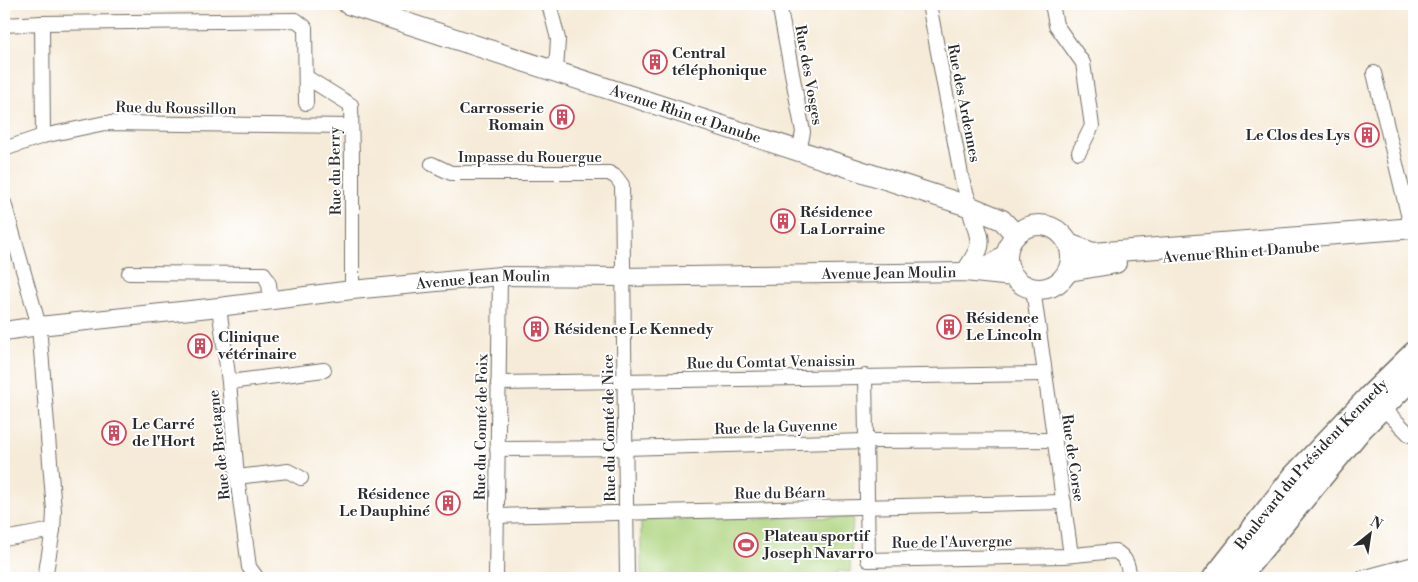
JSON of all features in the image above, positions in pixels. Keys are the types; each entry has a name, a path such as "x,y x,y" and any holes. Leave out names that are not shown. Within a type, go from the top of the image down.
{"main road":[{"name":"Avenue Rhin et Danube","path":"348,4 971,207 1002,220 1012,244"},
{"path":"1044,226 1055,229 1069,244 1072,258 1069,271 1061,282 1048,289 1033,289 1022,285 1013,277 1008,265 1012,244 1024,229 1044,226"},
{"name":"Avenue Rhin et Danube","path":"1069,244 1093,253 1413,226"},
{"name":"Avenue Rhin et Danube","path":"1069,271 1110,264 1413,226"},
{"name":"Boulevard du Président Kennedy","path":"1214,578 1295,475 1414,353"},
{"name":"Boulevard du Président Kennedy","path":"1238,578 1361,429 1414,376"},
{"path":"1296,507 1314,469 1316,452"},
{"path":"1223,578 1243,541"}],"street":[{"path":"549,4 558,39 556,71"},
{"name":"Rue des Vosges","path":"779,4 804,132 800,152"},
{"name":"Rue des Ardennes","path":"928,4 962,180 971,207"},
{"path":"1052,4 1056,25 1083,63 1092,126 1079,152"},
{"path":"4,25 296,20 304,27 306,103"},
{"path":"42,23 42,136"},
{"path":"1374,73 1413,226"},
{"name":"Rue du Berry","path":"306,77 350,105 352,290"},
{"name":"Rue du Roussillon","path":"4,149 42,136 105,123 351,126"},
{"name":"Impasse du Rouergue","path":"432,164 450,173 609,173 616,177 622,185 622,277"},
{"path":"4,203 39,326 54,511 53,530 45,578"},
{"path":"965,272 980,248 980,237 974,223 971,207"},
{"name":"Avenue Jean Moulin","path":"965,272 983,268 995,262 1012,244"},
{"name":"Avenue Jean Moulin","path":"4,331 352,290 500,276 622,277 965,272 1013,277"},
{"path":"129,273 264,274 269,284 271,300"},
{"name":"Rue du Comté de Foix","path":"496,578 500,276"},
{"name":"Rue du Comté de Nice","path":"622,277 627,578"},
{"name":"Rue de Corse","path":"1033,289 1071,555"},
{"name":"Rue de Bretagne","path":"219,307 237,477 249,567 257,578"},
{"path":"228,382 324,370"},
{"name":"Rue du Comtat Venaissin","path":"498,383 1044,374"},
{"name":"Rue de l'Auvergne","path":"865,376 868,560 1071,555"},
{"path":"1382,407 1410,434 1414,435"},
{"name":"Rue de la Guyenne","path":"498,450 866,440 1055,440"},
{"path":"237,477 288,471 301,478"},
{"name":"Rue du Béarn","path":"496,516 1064,502"},
{"path":"4,539 53,530"},
{"path":"1071,555 1115,551 1128,562 1130,578"},
{"path":"1362,578 1414,564"}],"shaded area":[{"path":"945,573 946,578 838,578 838,575"}],"green space":[{"name":"Plateau sportif Joseph Navarro","path":"853,517 850,572 837,571 837,578 641,578 641,520"}],"place":[{"name":"Central téléphonique","path":"655,62"},
{"name":"Carrosserie Romain","path":"562,117"},
{"name":"Le Clos des Lys","path":"1367,135"},
{"name":"Résidence La Lorraine","path":"783,221"},
{"name":"Résidence Le Lincoln","path":"949,327"},
{"name":"Résidence Le Kennedy","path":"536,329"},
{"name":"Clinique vétérinaire","path":"200,346"},
{"name":"Le Carré de l'Hort","path":"114,433"},
{"name":"Résidence Le Dauphiné","path":"448,503"},
{"name":"Plateau sportif Joseph Navarro","path":"746,545"}]}
